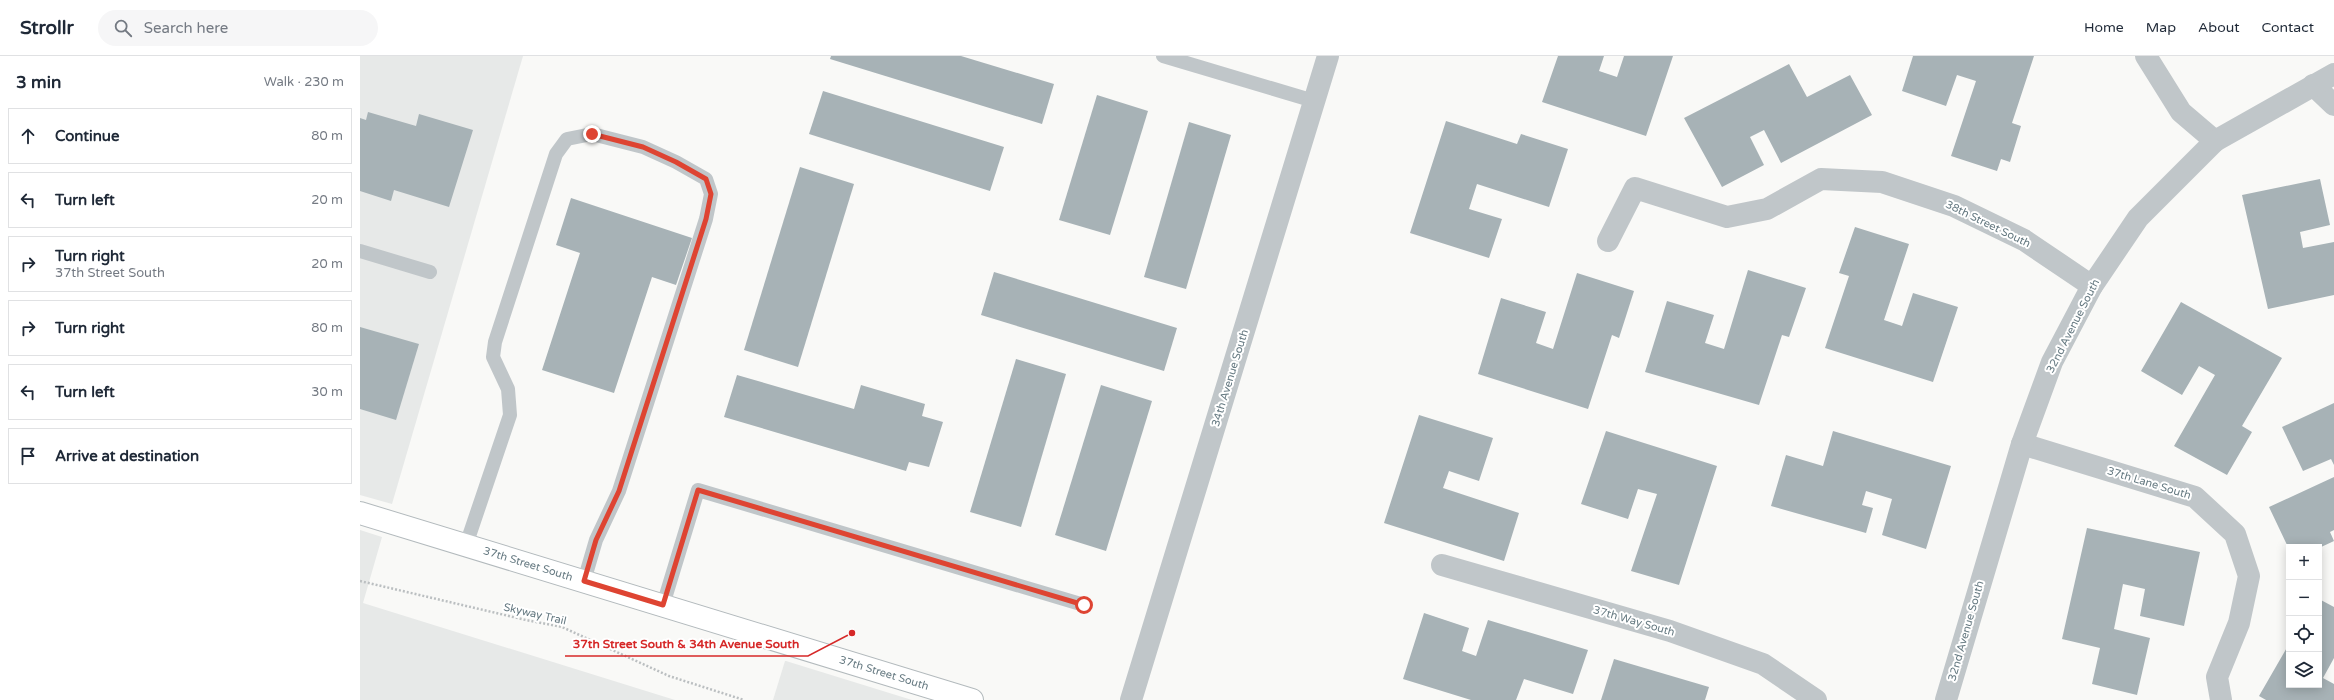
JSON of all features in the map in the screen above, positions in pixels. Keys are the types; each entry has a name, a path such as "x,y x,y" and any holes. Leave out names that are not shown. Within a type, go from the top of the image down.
{"street":[{"name":"34th Avenue South","path":"1131,700 1328,56"},
{"path":"2146,56 2181,112 2215,141"},
{"name":"32nd Avenue South","path":"1946,700 2022,444 2052,362 2092,286 2138,218 2215,141 2334,74"},
{"path":"2313,85 2334,105"},
{"name":"38th Street South","path":"1608,241 1635,188 1727,217 1767,209 1821,178 1882,182 1954,206 2024,240 2092,286"},
{"name":"37th Lane South","path":"2022,444 2195,497 2235,534 2249,576 2239,624 2217,678 2221,700"},
{"name":"37th Street South","path":"360,512 972,700"},
{"name":"37th Way South","path":"1442,565 1670,631 1763,664 1816,700"}],"lane":[{"path":"1163,56 1314,101"},
{"path":"466,545 510,415 508,389 493,357 496,342 556,154 567,139 592,134 643,147 676,162 706,179 711,194 706,219 619,491 596,540 584,581"},
{"path":"360,251 430,272"},
{"path":"663,605 698,490 1084,605"}],"path":[{"name":"Skyway Trail","path":"360,581 511,617 562,627 669,676 744,700"}],"shaded area":[{"path":"360,56 523,56 392,504 360,495"},
{"path":"360,530 382,537 363,603 675,700 360,700"},
{"path":"786,661 912,700 773,700"}],"building":[{"path":"831,56 961,56 1054,84 1042,124 830,59"},
{"path":"1558,56 1604,56 1599,71 1617,77 1624,56 1673,56 1646,136 1542,102"},
{"path":"1913,56 2034,56 2012,123 2021,126 2010,162 2001,159 1997,171 1951,156 1976,81 1957,75 1946,106 1902,91"},
{"path":"1789,64 1807,97 1850,75 1872,115 1781,163 1764,130 1750,137 1764,165 1722,187 1684,118"},
{"path":"823,91 1004,147 990,191 809,134"},
{"path":"1097,95 1148,111 1110,235 1059,220"},
{"path":"368,112 416,126 419,114 473,130 449,207 394,190 391,201 360,191 360,118 366,120"},
{"path":"1446,121 1517,144 1521,134 1568,149 1549,207 1477,184 1469,209 1502,219 1489,258 1410,233"},
{"path":"1189,122 1231,135 1186,289 1144,277"},
{"path":"800,167 854,184 798,367 744,350"},
{"path":"2320,179 2330,225 2300,232 2303,248 2334,242 2334,295 2268,309 2242,195"},
{"path":"571,198 692,238 676,285 652,277 614,393 542,370 580,253 556,245"},
{"path":"1855,227 1909,244 1884,320 1902,326 1913,293 1958,307 1933,382 1825,348 1849,276 1839,273"},
{"path":"1748,270 1806,288 1789,337 1782,335 1759,405 1645,372 1667,301 1714,315 1705,343 1724,349"},
{"path":"994,272 1177,328 1164,371 981,315"},
{"path":"1577,273 1634,291 1619,338 1612,335 1588,409 1478,374 1501,298 1546,312 1536,343 1553,349"},
{"path":"2181,302 2282,358 2242,426 2252,432 2227,475 2174,446 2215,375 2199,366 2182,395 2141,371"},
{"path":"360,327 419,344 396,420 360,409"},
{"path":"1016,359 1066,374 1021,527 970,512"},
{"path":"737,375 854,409 861,385 925,404 922,416 943,422 929,467 909,462 906,471 724,417"},
{"path":"1101,385 1152,401 1106,551 1055,535"},
{"path":"2334,403 2334,465 2331,459 2303,471 2282,427"},
{"path":"1419,415 1493,438 1479,481 1449,471 1443,488 1519,513 1504,561 1384,523"},
{"path":"1606,431 1717,466 1679,585 1631,571 1657,494 1638,489 1628,519 1581,504"},
{"path":"1833,431 1951,466 1926,549 1882,535 1892,499 1866,491 1862,505 1873,508 1866,533 1771,506 1786,455 1823,466"},
{"path":"2334,477 2334,530 2330,532 2334,541 2322,547 2322,544 2287,544 2269,507"},
{"path":"2087,528 2200,552 2184,626 2140,616 2145,589 2123,584 2114,629 2150,638 2137,695 2092,684 2100,648 2062,639"},
{"path":"2322,601 2334,607 2334,658 2323,678 2334,684 2334,700 2266,700 2259,696 2286,649 2286,688 2322,688"},
{"path":"1424,613 1469,628 1462,651 1476,656 1488,620 1588,650 1573,694 1524,679 1516,700 1471,700 1403,679"},
{"path":"1614,659 1709,687 1705,700 1601,700"}],"place":[{"name":"37th Street South & 34th Avenue South","path":"852,633"}],"route":[{"path":"592,134 643,147 676,162 706,179 711,194 706,219 619,491 596,540 584,581 663,605 698,490 1084,605"}]}
